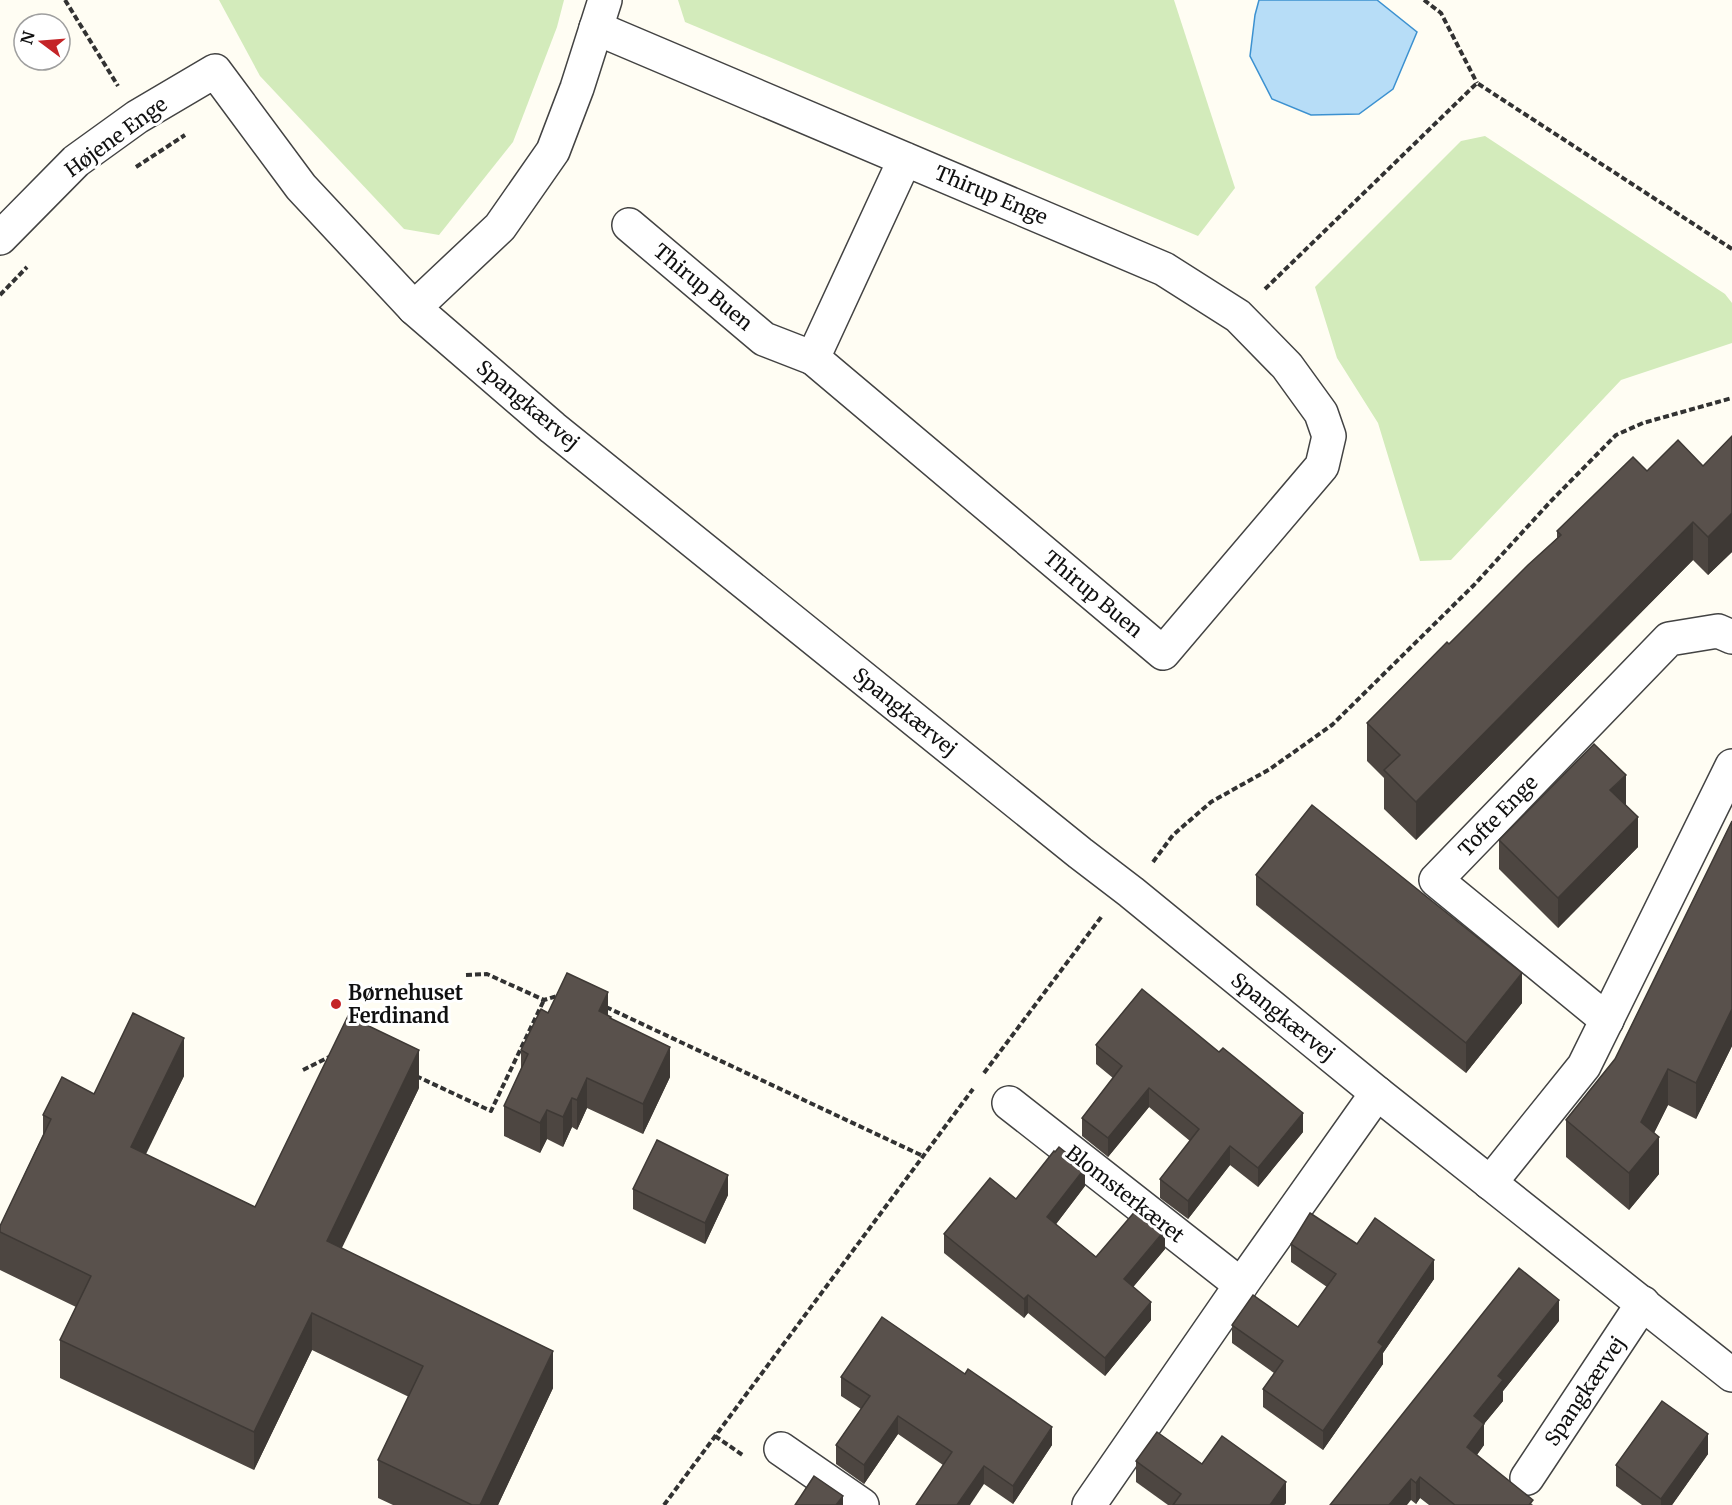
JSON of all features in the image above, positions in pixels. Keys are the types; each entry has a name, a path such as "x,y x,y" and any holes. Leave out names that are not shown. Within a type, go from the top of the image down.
{"street":[{"name":"Thirup Enge","path":"414,308 500,227 553,151 577,88 601,14 905,159 1164,269 1238,316 1287,366 1321,413 1329,436"},
{"name":"Højene Enge","path":"0,238 76,161 137,117 215,71"},
{"name":"Spangkærvej","path":"215,71 301,187 414,308 553,428 1377,1093 1732,1375"},
{"path":"813,358 905,159"},
{"name":"Thirup Buen","path":"629,225 764,339 813,358 1163,653 1322,466 1329,436"},
{"name":"Tofte Enge","path":"1607,1020 1436,880 1669,639 1718,631 1732,637"},
{"path":"1490,1183 1584,1066 1732,766"},
{"path":"1089,1505 1377,1093"},
{"name":"Blomsterkæret","path":"1009,1103 1241,1285"},
{"name":"Spangkærvej","path":"1527,1478 1643,1304"},
{"path":"781,1449 862,1505"}],"path":[{"path":"65,0 137,117"},
{"path":"1424,0 1441,13 1477,83 1732,249"},
{"path":"1238,316 1477,83"},
{"path":"127,173 187,134"},
{"path":"0,295 33,261"},
{"path":"981,1079 1127,889 1173,835 1211,802 1270,769 1332,726 1474,585 1551,501 1616,435 1643,423 1732,398"},
{"path":"466,975 487,974 544,1000 562,994"},
{"path":"416,1076 491,1111 544,1000"},
{"path":"603,1006 923,1156"},
{"path":"303,1070 333,1055"},
{"path":"664,1505 973,1088"}],"green space":[{"path":"219,0 564,0 557,27 513,142 439,235 404,229 260,76"},
{"path":"678,0 1174,0 1235,188 1198,236 685,22"},
{"path":"1485,136 1725,294 1732,303 1732,343 1621,380 1451,560 1420,561 1378,423 1337,358 1315,287 1461,141"}],"water":[{"path":"1259,0 1377,0 1417,32 1393,89 1359,114 1311,115 1272,99 1250,56"}],"building":[{"path":"1732,436 1732,513 1708,537 1693,522 1416,802 1384,770 1400,755 1367,723 1447,642 1449,644 1561,535 1557,531 1633,457 1647,471 1678,440 1703,466"},
{"path":"1594,744 1626,775 1610,790 1638,817 1558,898 1499,840"},
{"path":"1312,805 1522,973 1466,1043 1256,875"},
{"path":"1732,821 1732,1009 1696,1083 1668,1069 1641,1122 1659,1137 1629,1173 1566,1120 1615,1059"},
{"path":"567,973 608,992 599,1011 670,1047 643,1104 587,1078 577,1100 572,1098 563,1117 547,1110 540,1123 504,1106 528,1054 521,1050 541,1009 548,1013"},
{"path":"1142,989 1219,1052 1223,1048 1303,1113 1258,1168 1230,1146 1188,1201 1160,1179 1199,1129 1149,1088 1108,1138 1082,1118 1122,1066 1096,1045"},
{"path":"133,1013 184,1038 131,1147 255,1207 348,1016 419,1050 327,1241 553,1351 480,1505 472,1505 378,1460 423,1366 312,1313 254,1432 60,1340 91,1276 0,1232 0,1226 51,1119 43,1115 62,1077 94,1094"},
{"path":"657,1140 728,1175 705,1223 633,1189"},
{"path":"1059,1147 1085,1168 1047,1217 1096,1257 1137,1209 1165,1230 1124,1279 1151,1302 1105,1358 1028,1295 1024,1299 944,1234 990,1178 1016,1199"},
{"path":"1310,1213 1357,1244 1375,1218 1434,1260 1378,1342 1383,1346 1323,1431 1263,1389 1283,1361 1232,1325 1253,1295 1298,1327 1336,1274 1291,1244"},
{"path":"1519,1268 1559,1300 1498,1376 1503,1380 1474,1416 1484,1424 1467,1447 1533,1500 1529,1505 1455,1505 1420,1477 1416,1483 1411,1479 1389,1505 1330,1505"},
{"path":"882,1317 965,1374 968,1369 1052,1427 1013,1486 984,1466 957,1505 916,1505 952,1452 898,1416 864,1465 836,1445 870,1396 841,1377"},
{"path":"1662,1401 1708,1434 1661,1499 1616,1465"},
{"path":"1157,1432 1202,1464 1222,1436 1286,1482 1270,1505 1173,1505 1181,1494 1136,1461"},
{"path":"814,1476 843,1496 836,1505 795,1505"}],"place":[{"name":"Børnehuset Ferdinand","path":"336,1004"}]}
